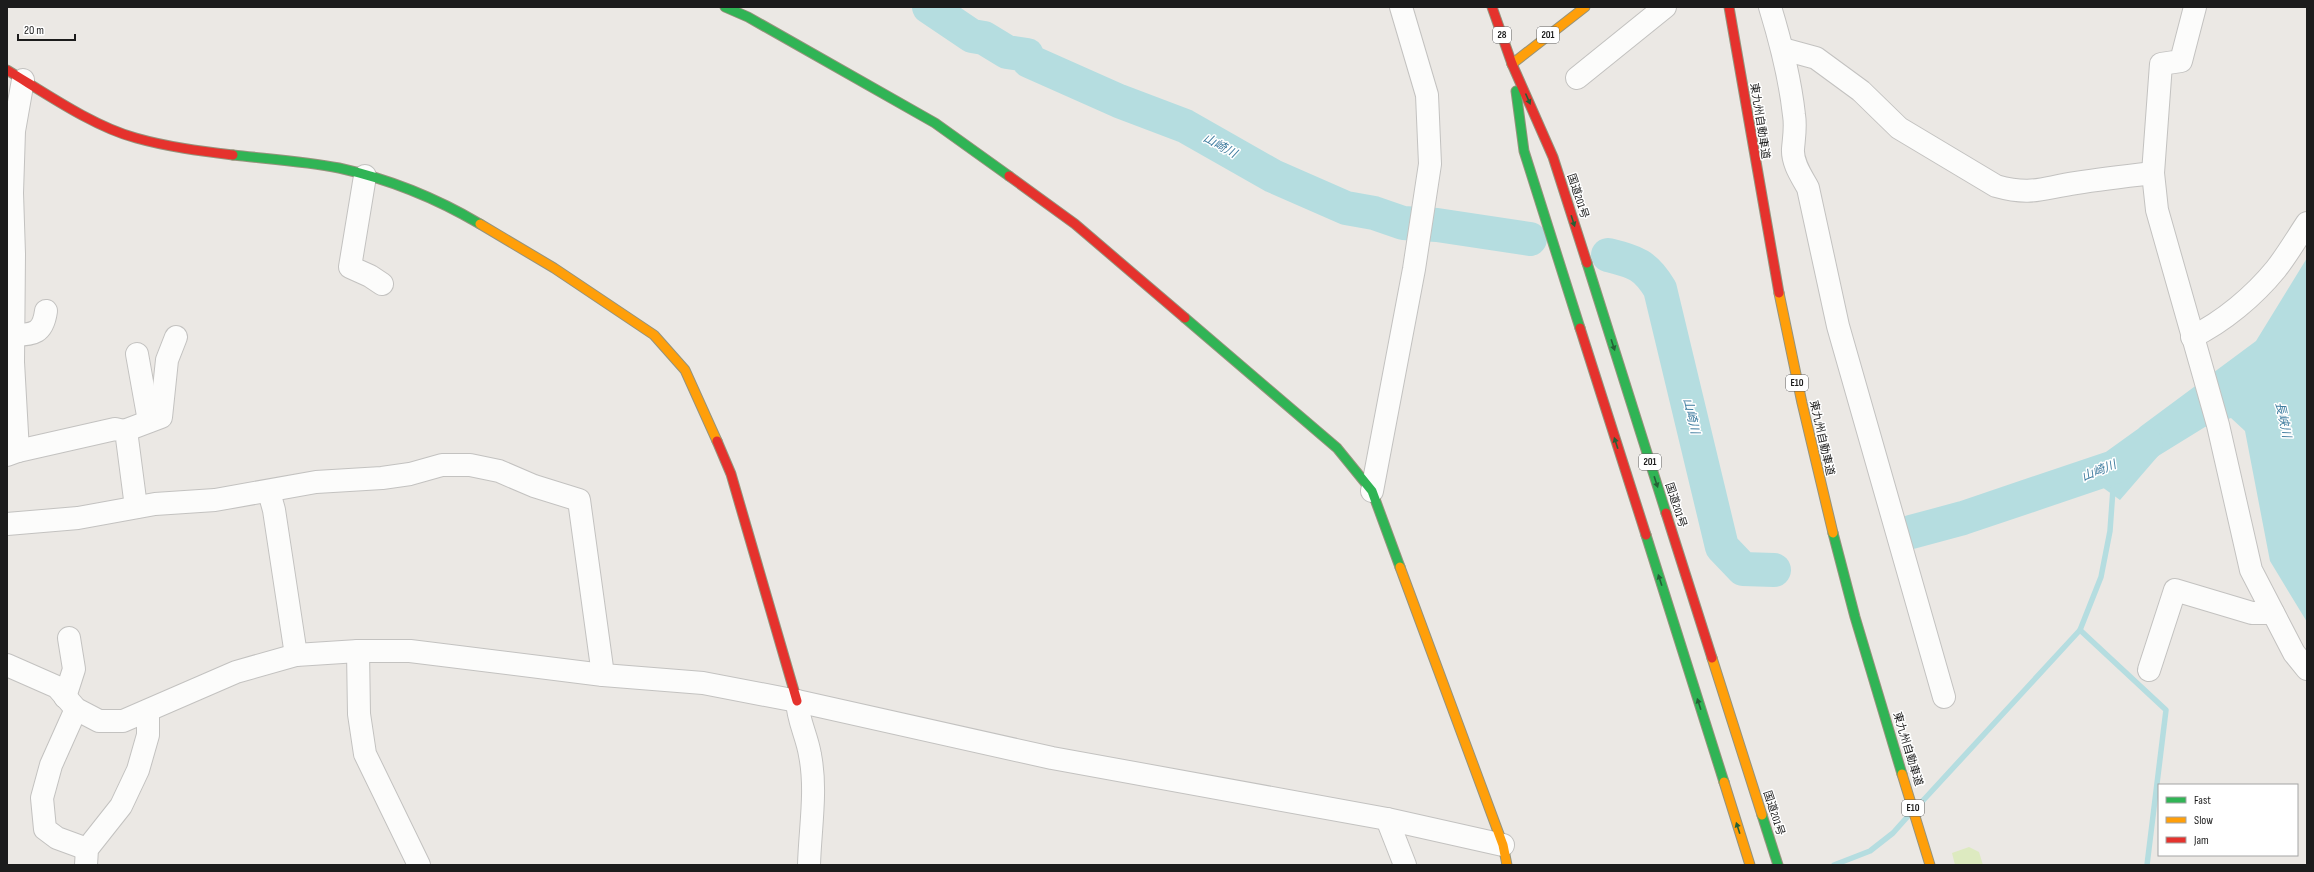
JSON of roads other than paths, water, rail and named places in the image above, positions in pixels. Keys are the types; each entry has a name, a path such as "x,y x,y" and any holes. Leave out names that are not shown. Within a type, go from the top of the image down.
{"main road":[{"path":"725,7 748,18 935,123 1075,224 1337,448 1372,491 1505,855"},
{"name":"28","path":"1492,7 1512,64"},
{"name":"201","path":"1585,7 1512,64 1524,151 1750,865"},
{"name":"東九州自動車道","path":"1729,7 1762,207 1796,378 1833,533 1870,669 1930,865"},
{"name":"国道201号","path":"1512,64 1553,157 1778,864"},
{"path":"15,75 84,116 135,138 188,149 338,168 394,183 450,206 554,268 654,335 684,370 731,474 797,701"},
{"path":"1896,751 1938,858"}],"street":[{"path":"1372,491 1416,262 1430,164 1427,95 1401,7"},
{"path":"1577,78 1665,7"},
{"path":"1770,7 1783,49 1794,115 1794,157 1797,169 1808,188 1838,326 1944,697"},
{"path":"2195,7 2181,61 2162,64 2153,173 2157,210 2218,425 2251,570 2294,653 2307,670"},
{"path":"1783,49 1816,58 1861,90 1899,128 1996,186 2013,191 2031,192 2074,183 2153,173"},
{"path":"15,75 17,105 13,147 12,453 115,429 124,431 161,417 167,360 176,337"},
{"path":"365,176 350,268 370,276 382,284"},
{"path":"2192,337 2208,329 2244,302 2276,269 2307,223"},
{"path":"13,335 31,335 38,331 45,320 46,311"},
{"path":"136,354 149,421"},
{"path":"124,431 127,438 136,507"},
{"path":"7,524 78,518 136,507 215,500 269,492 289,486 316,482 410,474 442,465 470,465 499,471 534,486 579,500 603,675"},
{"path":"269,492 274,510 296,655"},
{"path":"2149,670 2175,590 2252,613 2273,613"},
{"path":"69,638 74,669 71,703 42,798 45,829 86,857 121,806 138,770 148,735 148,711"},
{"path":"7,665 57,688 71,703 99,721 123,721 236,672 296,655 358,651 410,651 603,675 703,683 797,701 1052,758 1387,819 1505,855"},
{"path":"358,651 359,714 365,754 419,865"},
{"path":"797,701 798,717 810,755 813,791 809,865"},
{"path":"1387,819 1405,865"}],"water":[{"name":"長峡川","path":"2307,258 2307,622 2270,561 2245,431 2231,418 2205,427 2158,456 2120,500 2102,487 2109,462 2140,427 2256,341"}],"waterway":[{"name":"山崎川","path":"929,7 972,36 984,38 1007,52 1027,55 1029,61 1119,101 1185,126 1273,176 1346,208 1374,213 1403,223 1437,225 1530,239"},
{"name":"山崎川","path":"1608,255 1638,265 1649,274 1660,289 1722,547 1743,569 1774,570"},
{"name":"山崎川","path":"1911,532 1963,518 2114,467 2146,444"},
{"path":"1918,806 2080,630 2101,577 2110,531 2113,489"},
{"path":"2080,630 2166,710 2147,865"},
{"path":"1834,865 1870,851 1893,833 1909,815"}]}
